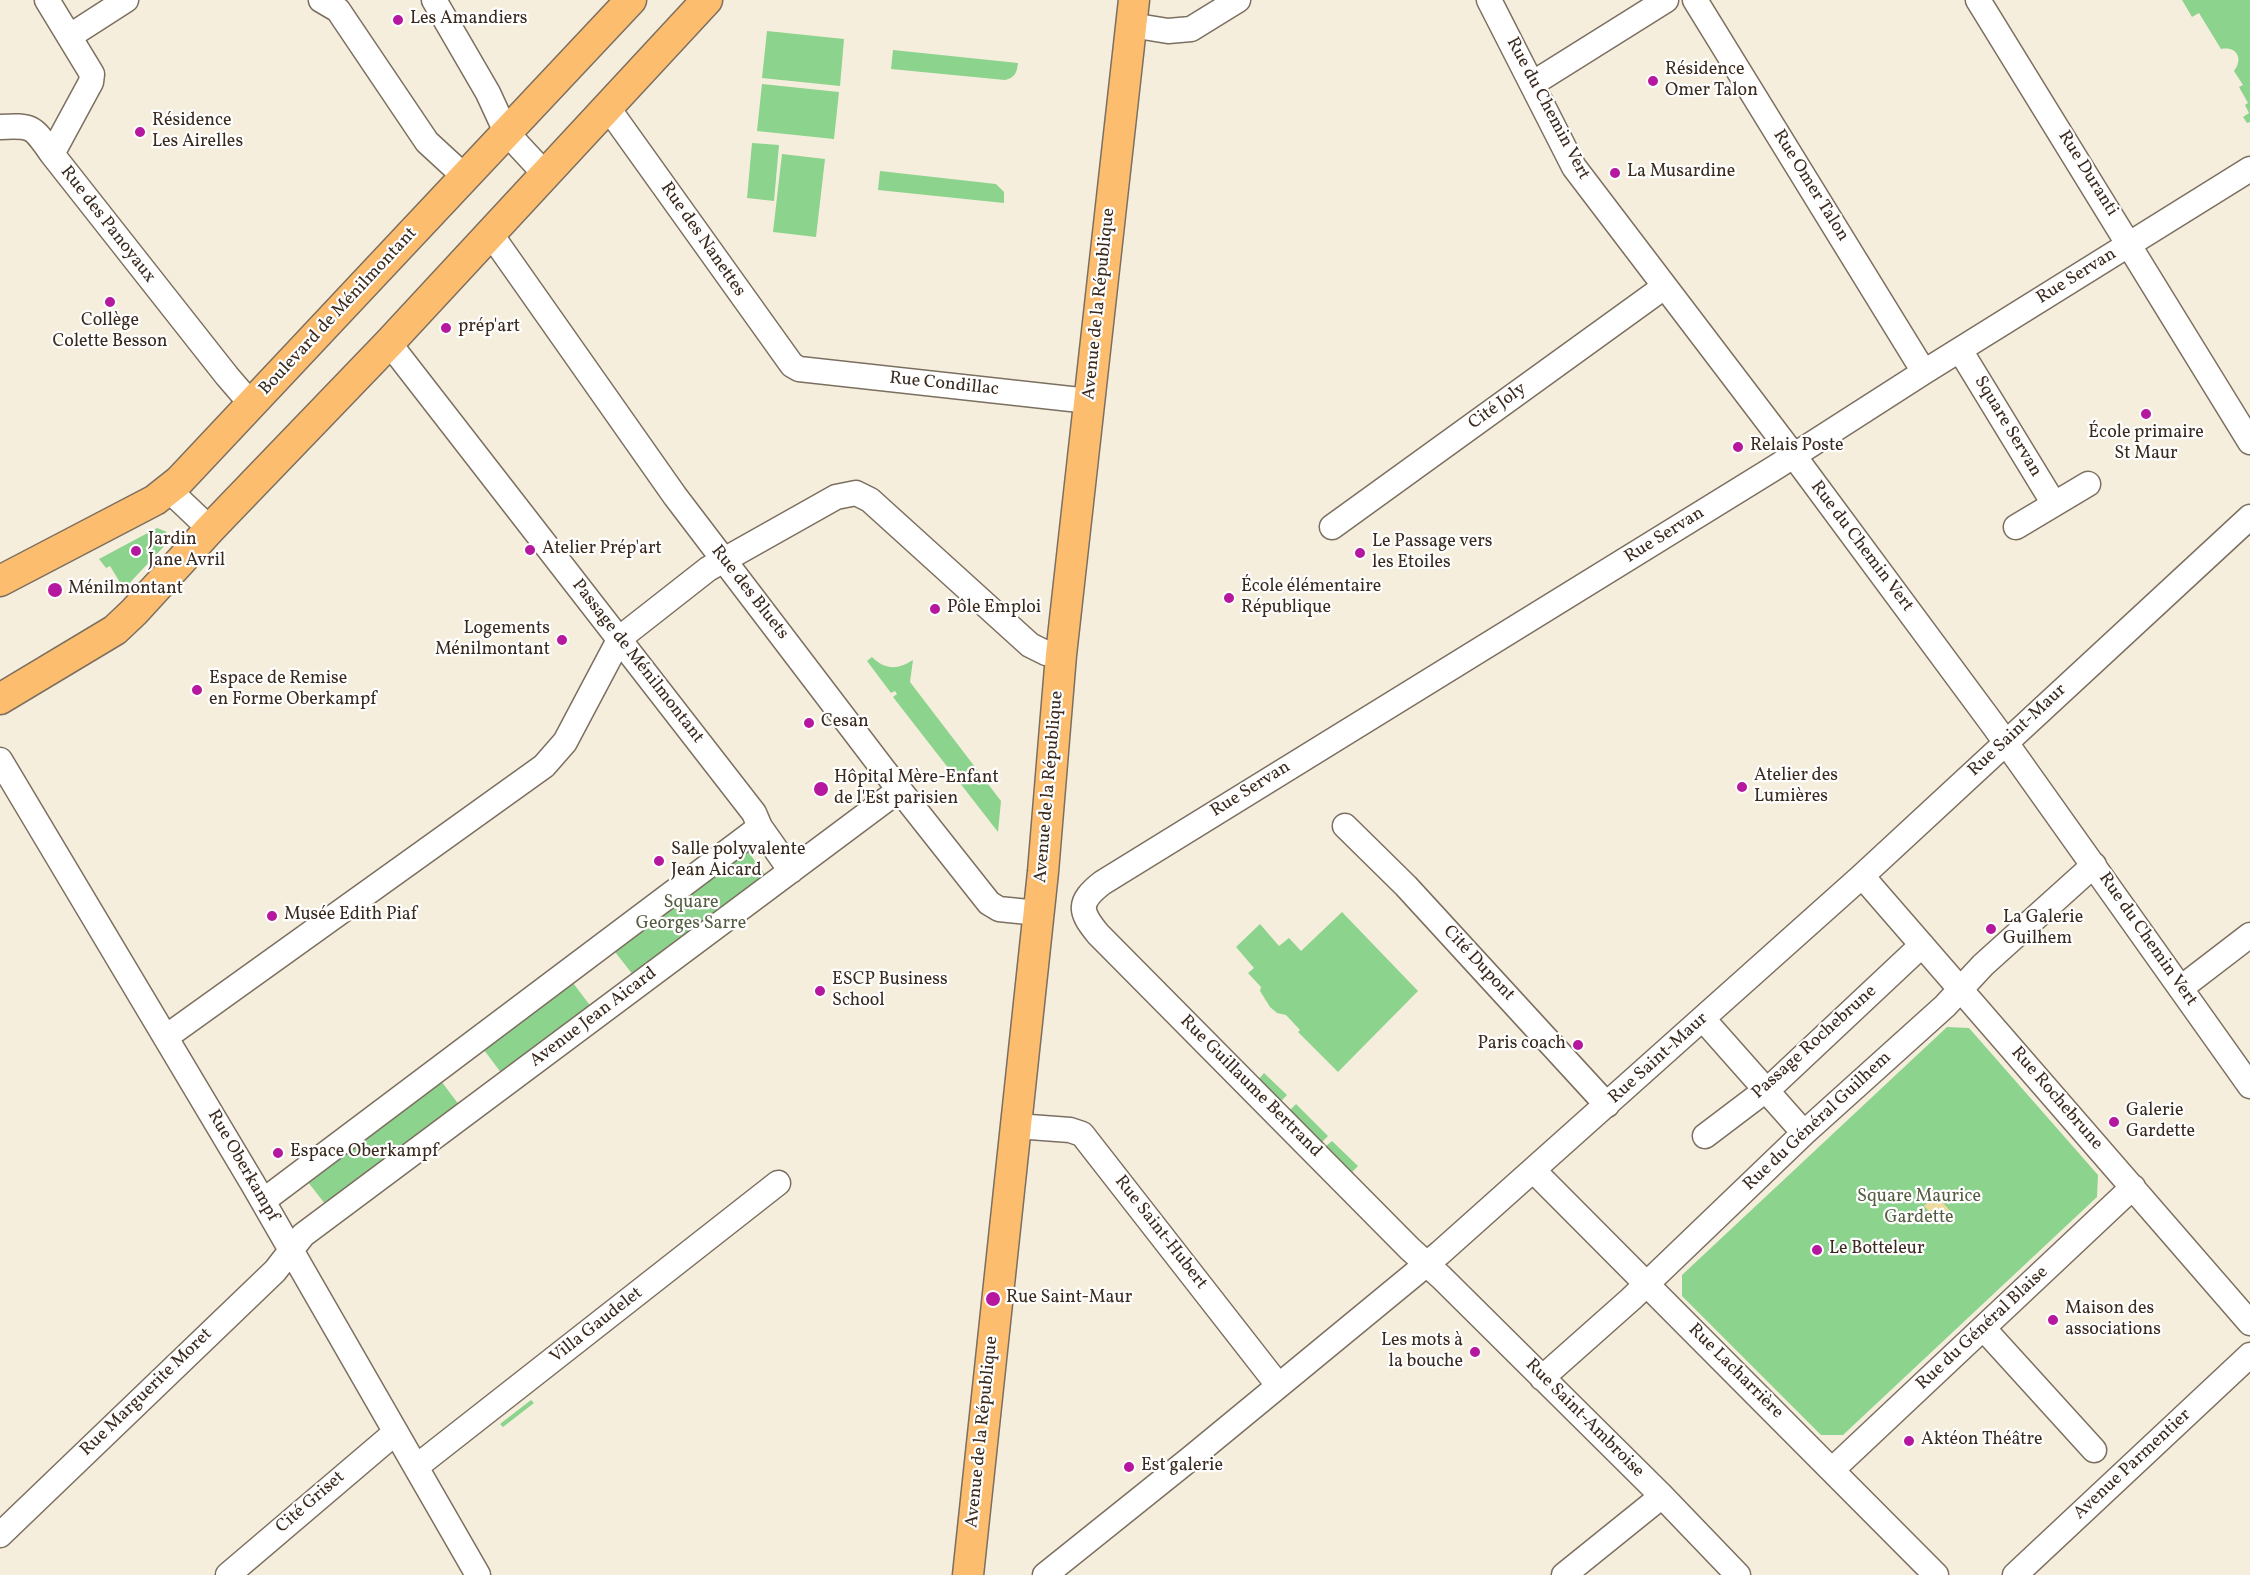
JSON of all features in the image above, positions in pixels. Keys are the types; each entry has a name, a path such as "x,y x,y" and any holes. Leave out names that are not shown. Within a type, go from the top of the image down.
{"main road":[{"name":"Boulevard de Ménilmontant","path":"0,581 170,490 631,0"},
{"path":"0,699 115,630 134,612 210,529 389,343 706,0"},
{"name":"Avenue de la République","path":"968,1575 1038,913 1061,655 1132,12"}],"street":[{"name":"Rue des Panoyaux","path":"47,0 92,74 91,82 52,154 219,367 252,405"},
{"path":"70,36 126,0"},
{"path":"321,0 338,10 427,142 465,177"},
{"path":"434,0 488,93 506,132 545,174"},
{"path":"1132,12 1168,31 1191,29 1238,0"},
{"name":"Rue du Chemin Vert","path":"1489,0 1574,167 1794,456 2094,865 2250,1086"},
{"path":"1532,84 1666,0"},
{"name":"Rue Omer Talon","path":"1695,0 1924,372"},
{"name":"Rue Duranti","path":"1978,0 2250,442"},
{"name":"Rue des Nanettes","path":"608,108 783,355 799,369"},
{"path":"0,127 32,128 52,154"},
{"name":"Rue Servan","path":"1084,904 1087,897 1102,883 1794,456 1924,372 2250,169"},
{"name":"Rue des Bluets","path":"490,233 675,496 899,790 989,903 999,909 1038,913"},
{"name":"Cité Joly","path":"1332,527 1664,287"},
{"name":"Passage de Ménilmontant","path":"389,343 754,813 760,827 791,871"},
{"name":"Square Servan","path":"1960,350 2054,504"},
{"name":"Rue Condillac","path":"799,369 1089,401"},
{"path":"2016,527 2088,484"},
{"path":"170,490 210,529"},
{"path":"166,1037 544,766 565,741 620,638 708,569 847,493 856,493 870,500 1030,645 1046,653 1061,655"},
{"name":"Rue Saint-Maur","path":"1045,1575 1426,1265 1862,876 2250,517"},
{"name":"Rue Oberkampf","path":"0,760 263,1201 478,1575"},
{"name":"Avenue Jean Aicard","path":"291,1249 303,1235 899,790"},
{"name":"Cité Dupont","path":"1345,826 1414,894 1607,1105"},
{"path":"263,1201 760,827"},
{"name":"Rue du Général Guilhem","path":"1542,1378 1961,990 1983,965 2094,865"},
{"name":"Rue Rochebrune","path":"1862,876 2250,1323"},
{"name":"Rue Guillaume Bertrand","path":"1084,904 1084,918 1098,934 1426,1265"},
{"path":"2181,988 2250,935"},
{"name":"Passage Rochebrune","path":"1705,1136 1766,1090 1922,945"},
{"path":"1703,1019 1804,1133"},
{"name":"Rue Saint-Hubert","path":"1016,1126 1070,1130 1082,1134 1278,1385"},
{"name":"Rue Lacharrière","path":"1533,1170 1936,1575"},
{"name":"Villa Gaudelet","path":"416,1467 778,1184"},
{"name":"Rue du Général Blaise","path":"1832,1470 2133,1187"},
{"name":"Rue Marguerite Moret","path":"0,1534 275,1271 291,1249"},
{"name":"Rue Saint-Ambroise","path":"1426,1265 1441,1276 1738,1575"},
{"path":"1984,1329 2094,1450"},
{"name":"Avenue Parmentier","path":"2015,1575 2250,1355"},
{"name":"Cité Griset","path":"228,1575 396,1432"},
{"path":"1564,1575 1662,1496"}],"green space":[{"path":"2182,0 2250,0 2250,122 2247,123 2243,117 2249,113 2245,105 2248,103 2239,87 2243,85 2234,71 2238,62 2237,54 2231,49 2221,49 2199,13 2192,17"},
{"path":"767,31 844,39 840,86 762,78"},
{"path":"893,50 1018,63 1015,74 1005,80 891,69"},
{"path":"762,84 839,92 834,139 757,131"},
{"path":"752,143 779,145 774,201 747,198"},
{"path":"782,154 825,159 816,237 773,232"},
{"path":"880,171 996,184 1004,192 1004,203 878,190"},
{"name":"Jardin Jane Avril","path":"157,528 167,532 167,543 124,589 110,566 106,568 99,559"},
{"path":"872,657 892,667 902,666 913,660 910,682 1001,801 998,832 893,697 897,694 895,691 891,693 867,661"},
{"name":"Square Georges Sarre","path":"746,849 770,881 637,980 612,948"},
{"path":"1342,912 1418,991 1338,1072 1298,1032 1300,1030 1286,1015 1277,1013 1270,1007 1260,991 1261,987 1248,973 1254,968 1236,947 1260,924 1279,946 1289,938 1301,951"},
{"path":"570,979 595,1012 505,1078 481,1046"},
{"name":"Square Maurice Gardette","path":"1947,1027 1969,1028 2098,1175 2097,1197 1843,1435 1821,1435 1682,1296 1682,1275"},
{"path":"1264,1073 1287,1095 1281,1101 1259,1079"},
{"path":"438,1077 463,1110 329,1209 304,1177"},
{"path":"1296,1104 1328,1136 1322,1142 1290,1110"},
{"path":"1332,1141 1358,1166 1352,1172 1326,1146"},
{"path":"531,1400 534,1403 503,1427 500,1424"}],"sand":[{"path":"1936,1195 1953,1214 1942,1225 1924,1206"}],"place":[{"name":"Les Amandiers","path":"398,20"},
{"name":"Résidence Omer Talon","path":"1653,81"},
{"name":"Résidence Les Airelles","path":"140,132"},
{"name":"La Musardine","path":"1615,173"},
{"name":"Collège Colette Besson","path":"110,302"},
{"name":"prép'art","path":"446,328"},
{"name":"École primaire St Maur","path":"2146,414"},
{"name":"Relais Poste","path":"1738,447"},
{"name":"Atelier Prép'art","path":"530,550"},
{"name":"Jardin Jane Avril","path":"136,551"},
{"name":"Le Passage vers les Etoiles","path":"1360,553"},
{"name":"Ménilmontant","path":"55,590"},
{"name":"École élémentaire République","path":"1229,598"},
{"name":"Pôle Emploi","path":"935,609"},
{"name":"Logements Ménilmontant","path":"562,640"},
{"name":"Espace de Remise en Forme Oberkampf","path":"197,690"},
{"name":"Cesan","path":"809,723"},
{"name":"Atelier des Lumières","path":"1742,787"},
{"name":"Hôpital Mère-Enfant de l'Est parisien","path":"821,789"},
{"name":"Salle polyvalente Jean Aicard","path":"659,861"},
{"name":"Musée Edith Piaf","path":"272,916"},
{"name":"La Galerie Guilhem","path":"1991,929"},
{"name":"ESCP Business School","path":"820,991"},
{"name":"Paris coach","path":"1578,1045"},
{"name":"Galerie Gardette","path":"2114,1122"},
{"name":"Espace Oberkampf","path":"278,1153"},
{"name":"Le Botteleur","path":"1817,1250"},
{"name":"Rue Saint-Maur","path":"993,1299"},
{"name":"Maison des associations","path":"2053,1320"},
{"name":"Les mots à la bouche","path":"1475,1352"},
{"name":"Aktéon Théâtre","path":"1909,1441"},
{"name":"Est galerie","path":"1129,1467"}]}
